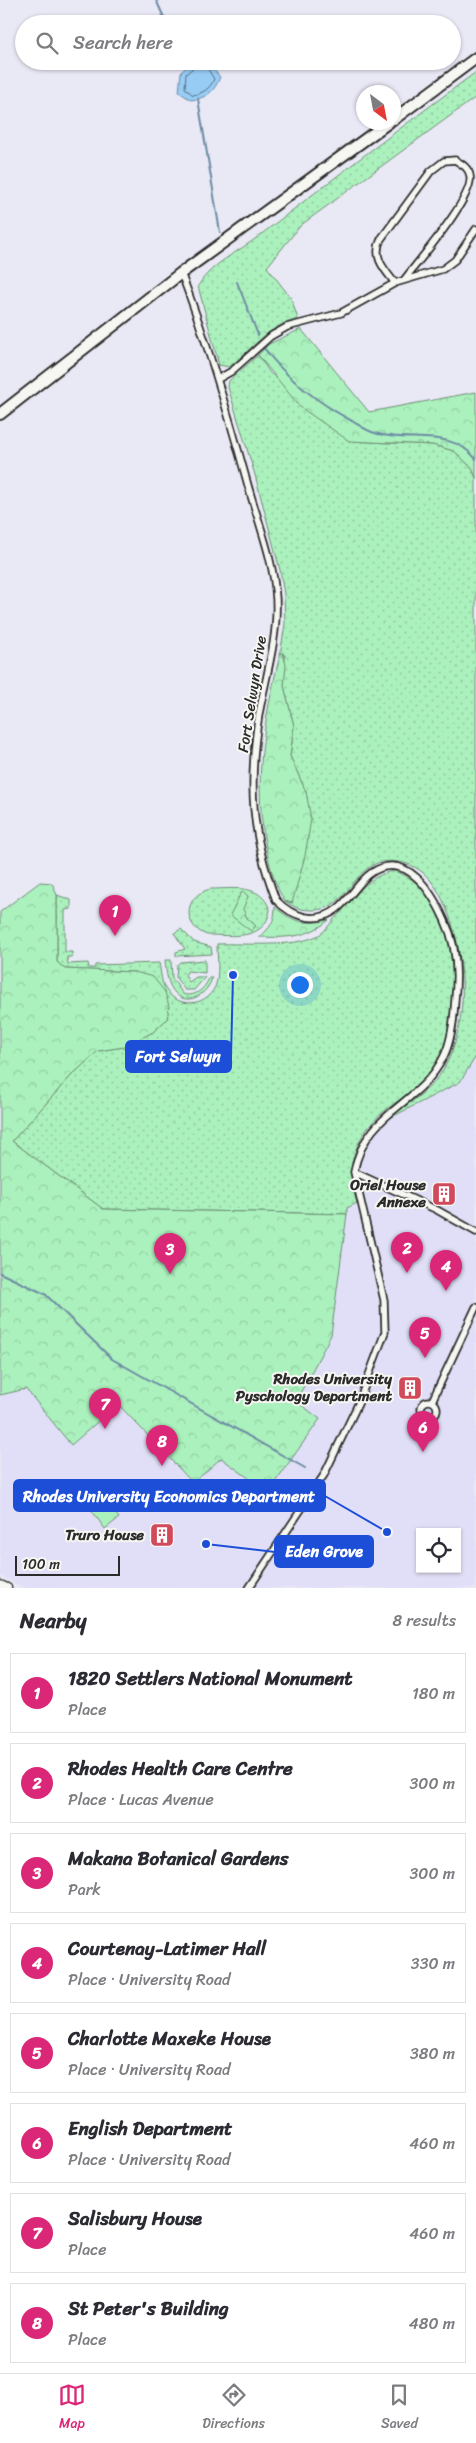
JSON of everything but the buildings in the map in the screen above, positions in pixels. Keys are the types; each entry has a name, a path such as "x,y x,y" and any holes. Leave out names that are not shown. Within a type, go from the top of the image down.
{"highway":[{"path":"461,69 476,58"},
{"path":"401,114 460,70"},
{"path":"0,414 181,273 378,130"}],"main road":[{"path":"0,1584 7,1588"}],"street":[{"path":"394,283 378,257 377,248 381,239 431,171 444,161 455,160 468,171 470,177 468,191 456,211 404,280"},
{"path":"218,379 232,371 271,336 287,327 342,313 394,283 437,271 449,265 476,229"},
{"name":"Fort Selwyn Drive","path":"181,273 218,379 269,558 276,597 274,640 258,724 253,804 256,833 276,900 283,907 301,916 318,917 337,909 370,874 388,867 399,868 418,878 436,901 451,933 454,946 456,990 454,1018 444,1056 435,1072 421,1087 387,1114 362,1143 357,1154 354,1172"},
{"path":"354,1172 429,1206 476,1232"},
{"path":"249,1588 324,1475 358,1404 385,1332 384,1300 354,1172"},
{"path":"432,1401 476,1307"}],"shaded area":[{"path":"476,1056 476,1588 25,1588 0,1576 0,1395 26,1389 71,1445 118,1404 193,1483 221,1457 269,1491 296,1401 331,1335 347,1209 364,1200 359,1167 367,1146 382,1125 390,1118 460,1082"}],"green space":[{"path":"476,72 476,97 301,225 267,267 291,298 298,319 277,327 268,333 229,367 219,365 198,286 204,278 218,264 259,236 367,153 398,130 401,130 401,128"},
{"path":"301,329 369,412 476,392 476,478 472,468 454,451 433,445 349,441 300,407 258,355 269,344"},
{"path":"258,355 270,373 349,441 433,445 454,451 472,468 476,478 476,1056 460,1082 390,1118 433,1084 443,1070 452,1051 458,1031 461,1009 461,966 452,924 438,892 424,874 404,863 381,862 366,869 340,899 324,909 302,909 285,901 292,902 306,792 290,756 294,726 284,686 285,655 280,655 285,624 284,594 280,570 255,475 228,387 229,381"},
{"path":"283,653 286,665 284,686 294,726 290,756 306,792 311,819 305,856 292,903 285,901 272,871 267,852 260,802 260,777 265,728 280,655"},
{"path":"394,871 416,883 433,902 444,927 451,955 453,985 451,1014 446,1041 437,1063 427,1077 415,1089 376,1119 360,1140 352,1164 353,1189 357,1203 347,1208 347,1214 103,1209 12,1141 70,1077 98,1051 124,1047 153,1032 167,1019 169,1006 135,972 65,969 57,962 57,895 71,900 71,909 65,910 65,952 72,952 72,957 67,957 68,964 88,963 89,968 95,968 95,965 159,963 162,981 166,990 177,1000 191,1003 211,994 215,987 218,971 217,944 282,944 317,936 326,929 369,882 385,873"},
{"path":"40,882 52,883 57,895 57,962 65,969 135,972 153,977 165,992 169,1006 167,1019 153,1032 124,1047 98,1051 70,1077 12,1141 103,1209 347,1214 331,1335 296,1401 320,1419 268,1492 221,1458 193,1483 118,1404 71,1445 26,1389 0,1395 0,912"},
{"path":"211,889 246,889 253,891 266,901 270,910 267,920 254,932 236,936 207,935 199,931 193,925 190,918 189,910 191,903 202,892"},
{"path":"244,892 248,896 243,909 247,918 256,926 251,931 230,915 241,893"},
{"path":"275,907 288,916 300,921 329,920 313,930 296,936 259,937 271,924"},
{"path":"181,929 194,942 211,947 212,954 176,956 176,952 185,949 174,933"},
{"path":"165,960 171,960 172,978 183,994 191,995 199,992 209,978 212,978 207,989 192,999 181,998 171,986"},
{"path":"205,960 205,973 188,971 185,975 189,982 196,977 205,977 194,990 185,990 176,978 177,965 180,962"},
{"path":"103,1497 119,1518 105,1529 90,1508"}],"water":[{"path":"183,70 214,70 220,77 215,87 206,96 191,100 179,92 181,72"}],"waterway":[{"path":"156,0 163,15"},
{"path":"198,99 220,232"},
{"path":"237,282 258,335"},
{"path":"264,348 283,370 304,389 327,406 366,429 388,436 429,438 454,443 466,449 476,459"},
{"path":"0,1273 45,1294 112,1359 305,1468"}],"place":[{"name":"1820 Settlers National Monument","path":"115,936"},
{"name":"Fort Selwyn","path":"233,975"},
{"name":"Oriel House Annexe","path":"444,1194"},
{"name":"Rhodes Health Care Centre","path":"407,1273"},
{"name":"Makana Botanical Gardens","path":"170,1274"},
{"name":"Courtenay-Latimer Hall","path":"446,1291"},
{"name":"Charlotte Maxeke House","path":"425,1358"},
{"name":"Rhodes University Pyschology Department","path":"410,1388"},
{"name":"Salisbury House","path":"105,1429"},
{"name":"English Department","path":"423,1452"},
{"name":"St Peter's Building","path":"162,1466"},
{"name":"Rhodes University Economics Department","path":"387,1532"},
{"name":"Truro House","path":"162,1535"},
{"name":"Eden Grove","path":"206,1544"}]}
